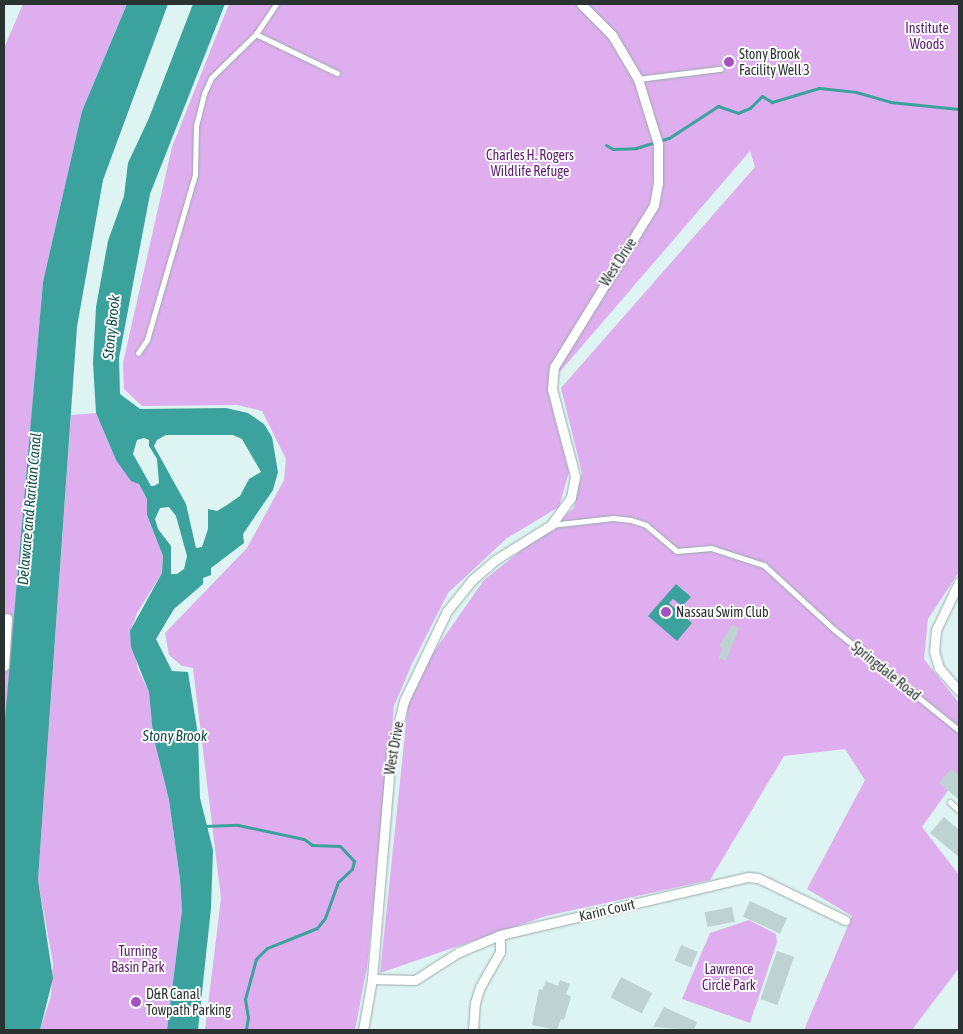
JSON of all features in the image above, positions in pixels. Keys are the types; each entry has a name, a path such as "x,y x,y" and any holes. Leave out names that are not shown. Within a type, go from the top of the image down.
{"street":[{"name":"West Drive","path":"363,1030 372,979 390,754 404,701 448,611 472,580 503,555 551,525 567,505 576,476 552,389 554,367 654,204 658,183 657,141 638,80 612,35 581,4"},
{"path":"959,582 939,622 934,651 939,668 959,691"},
{"path":"4,666 7,618"},
{"name":"Karin Court","path":"372,979 415,980 458,952 500,935 748,877 758,878 845,920"},
{"path":"473,1030 475,1003 480,986 500,952 500,935"}],"lane":[{"path":"138,353 147,340 195,175 196,126 204,94 222,65 256,34 276,4"},
{"path":"256,34 337,73"},
{"path":"638,80 720,69"},
{"name":"West Drive","path":"551,525 613,518 631,520 646,525 677,551 711,548 764,565 814,611"},
{"name":"Springdale Road","path":"814,611 959,730"},
{"path":"950,802 959,810"}],"green space":[{"path":"23,4 127,4 82,111 43,282 4,740 4,48"},
{"path":"229,4 959,4 959,572 928,619 924,659 959,703 959,775 922,827 959,875 959,968 912,1030 804,1030 852,916 807,889 865,780 845,749 784,756 710,880 546,916 380,973 410,686 484,580 574,508 582,473 561,388 755,167 750,151 551,382 554,416 569,472 559,507 507,538 448,593 412,664 394,706 367,967 355,1030 205,1030 221,898 193,668 182,666 169,655 165,633 247,548 284,480 286,459 262,411 237,405 142,406 124,389 123,363 172,147"},
{"name":"Turning Basin Park","path":"96,413 116,460 139,484 147,499 147,515 163,556 162,573 137,613 130,632 138,669 149,692 153,735 169,800 180,879 182,910 167,1030 40,1030 51,996 53,963 38,881 71,415"},
{"name":"Lawrence Circle Park","path":"749,920 776,934 777,942 750,1023 682,999 710,933"}],"water":[{"name":"Delaware and Raritan Canal","path":"127,4 168,4 103,180 77,327 38,880 53,978 40,1030 4,1030 4,731 43,282 82,111"},
{"name":"Stony Brook","path":"193,4 225,4 150,194 119,358 120,394 140,409 226,408 248,413 264,424 272,437 278,472 273,490 243,534 244,543 211,568 211,575 203,578 203,584 174,609 156,639 172,671 188,672 198,735 200,798 213,850 211,908 198,1030 167,1030 182,910 180,879 169,800 153,735 149,692 131,647 130,631 162,573 163,556 147,515 147,499 139,484 131,481 116,460 96,413 93,363 96,307 108,241 124,196 128,163 149,118","holes":["166,435 233,435 242,439 261,472 249,479 240,496 217,511 208,509 208,529 202,547 196,548 186,504 154,446 157,440","144,438 149,440 149,446 157,459 159,483 154,486 151,486 133,454 137,440","169,507 176,516 187,556 184,569 177,574 171,574 171,546 158,529 155,519 160,508"]},
{"name":"Nassau Swim Club","path":"676,584 691,597 682,606 673,599 669,603 692,623 677,641 648,616"}],"building":[{"name":"Nassau Swim Club","path":"732,625 739,628 726,661 718,658 723,648 719,646"},
{"path":"951,769 959,775 959,800 939,783"},
{"path":"944,817 959,830 959,857 930,833"},
{"path":"750,901 787,918 780,934 743,916"},
{"path":"732,907 735,922 707,927 705,912"},
{"path":"681,945 698,952 691,968 675,961"},
{"path":"777,951 794,957 777,1005 760,999"},
{"path":"621,977 652,993 642,1013 611,997"},
{"path":"560,980 570,984 566,994 571,997 564,1020 561,1019 557,1030 532,1025 539,989 542,990 546,981 558,986"},
{"path":"664,1007 697,1022 694,1030 653,1027"}],"waterway":[{"path":"606,145 613,149 636,148 669,138 718,106 738,113 750,108 762,96 772,102 819,88 856,92 890,102 959,109"},
{"path":"204,826 238,825 304,839 312,845 340,846 354,861 352,869 338,882 325,918 317,928 267,948 256,959 245,999 248,1017 246,1030"}],"place":[{"name":"Stony Brook Facility Well 3","path":"729,62"},
{"name":"Nassau Swim Club","path":"666,612"},
{"name":"D&R Canal Towpath Parking","path":"136,1002"}],"park label":[{"name":"Institute Woods","path":"927,36"},
{"name":"Charles H. Rogers Wildlife Refuge","path":"530,164"}]}
